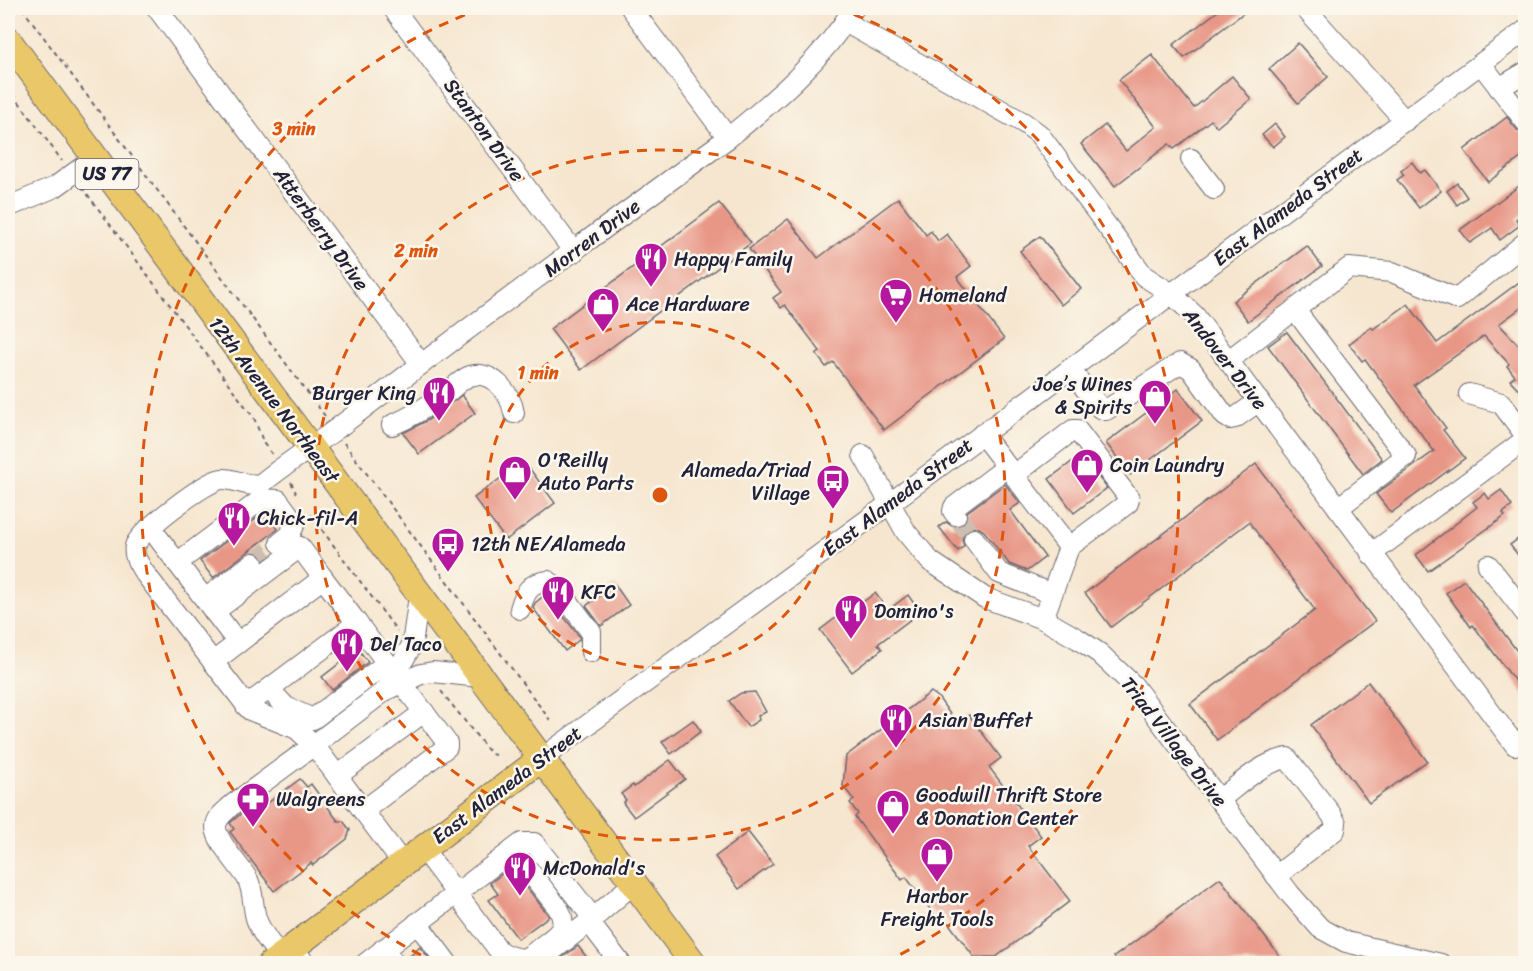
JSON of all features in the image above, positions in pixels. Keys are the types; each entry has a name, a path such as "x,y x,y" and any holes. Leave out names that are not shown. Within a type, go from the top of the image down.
{"main road":[{"name":"12th Avenue Northeast","path":"10,49 95,158 541,759"},
{"name":"East Alameda Street","path":"287,958 413,856 541,759"},
{"name":"US 77","path":"541,759 694,963"}],"street":[{"name":"Atterberry Drive","path":"157,8 421,364"},
{"name":"Stanton Drive","path":"393,8 573,252"},
{"path":"631,8 728,138"},
{"path":"1305,8 1405,121"},
{"name":"Morren Drive","path":"150,527 205,486 221,479 256,486 262,483 335,430 728,138 798,78 850,15"},
{"name":"Andover Drive","path":"850,15 1039,134 1144,276 1172,294 1195,316 1371,554 1520,741"},
{"name":"East Alameda Street","path":"541,759 889,504 1526,30"},
{"path":"1481,64 1526,122"},
{"path":"1499,88 1526,72"},
{"path":"8,207 55,187 95,158"},
{"path":"1191,159 1214,189"},
{"path":"1229,360 1349,268 1392,272 1457,299 1526,242"},
{"path":"1295,309 1406,456 1338,508"},
{"path":"1070,369 1100,408 1106,410 1179,363 1191,369 1225,416 1235,417 1259,401"},
{"path":"392,425 414,416 470,376 487,375 498,383 513,405 514,413"},
{"path":"1371,554 1526,437 1501,403 1469,394"},
{"path":"954,513 954,507 1073,430 1077,430 1129,498 1128,503 1069,548 1043,619"},
{"path":"982,434 1069,548"},
{"name":"Triad Village Drive","path":"863,455 877,476 889,504 906,532 930,561 985,598 1043,619 1099,653 1133,685 1308,917 1333,936 1346,942 1442,963"},
{"path":"177,563 262,500 278,500 295,523 290,542 209,605"},
{"path":"238,643 150,527 135,543 134,555 143,571 246,706 250,710 297,729 314,745 363,811 457,893 506,958 524,958 560,932 563,917 513,850"},
{"path":"974,539 999,573 1052,594"},
{"path":"290,542 323,578 357,623 392,678 424,712 447,743 447,747 363,811"},
{"path":"209,605 253,563"},
{"path":"1488,565 1526,614"},
{"path":"213,662 323,578"},
{"path":"520,609 525,594 537,582 548,581 558,588 591,632 591,652"},
{"path":"287,958 259,927 248,880 217,834 216,824 224,812 314,745 392,678 410,648 419,596"},
{"path":"246,706 357,623"},
{"path":"269,689 286,707 313,719 392,678 440,671 480,677"},
{"path":"337,776 424,712"},
{"path":"1219,800 1274,760 1287,758 1331,814 1336,824 1335,830 1276,876"},
{"path":"365,963 389,956 417,924 522,843 534,843 589,913 589,922 621,963"},
{"path":"535,963 589,922 634,883"},
{"path":"417,924 448,963"}],"path":[{"path":"22,8 550,720"},
{"path":"8,87 254,418 264,444 288,474 296,495"},
{"path":"310,513 410,648"},
{"path":"428,673 491,754 501,756"}],"building":[{"path":"1222,8 1250,8 1184,58 1173,45"},
{"path":"1298,43 1328,77 1298,103 1269,69"},
{"path":"1152,55 1194,108 1232,76 1251,99 1217,127 1211,120 1174,149 1169,144 1115,186 1081,144 1105,125 1126,151 1156,127 1119,80"},
{"path":"1507,117 1517,130 1526,135 1526,154 1488,182 1464,150"},
{"path":"1275,124 1285,137 1273,147 1262,135"},
{"path":"1412,162 1420,173 1425,170 1441,191 1419,208 1397,180 1404,175 1401,171"},
{"path":"1457,183 1467,197 1457,205 1447,191"},
{"path":"1519,186 1526,194 1526,212 1516,219 1520,225 1500,240 1492,228 1470,243 1460,230"},
{"name":"Homeland","path":"898,198 926,235 931,231 938,241 947,234 971,266 957,277 1004,339 884,430 833,362 826,367 816,354 820,351 785,305 781,308 773,298 781,292 749,249 788,219 818,258"},
{"path":"719,203 751,243 581,370 550,329"},
{"path":"1040,236 1081,289 1061,305 1020,251"},
{"path":"1307,246 1322,266 1248,321 1233,301"},
{"path":"1526,277 1526,304 1499,324 1526,353 1526,397 1510,380 1515,376 1507,366 1509,364 1484,336 1414,385 1446,428 1443,430 1465,458 1391,513 1376,494 1434,451 1365,359 1362,361 1349,344 1408,304 1437,343"},
{"path":"1287,332 1382,459 1363,474 1268,346"},
{"path":"1178,389 1202,421 1130,475 1106,443"},
{"name":"Burger King","path":"462,395 475,413 419,454 403,433 428,420"},
{"path":"1081,455 1107,488 1074,513 1049,479"},
{"name":"O'Reilly Auto Parts","path":"524,461 555,503 506,540 474,498"},
{"path":"1256,464 1375,621 1217,740 1190,704 1315,610 1249,522 1111,627 1085,593"},
{"path":"1005,484 1020,503 1010,510 1045,557 1027,571 1009,564 984,531 979,528 973,527 966,530 962,540 964,546 958,551 939,527 946,522 952,526 963,525 967,519 967,512"},
{"path":"1501,490 1512,506 1503,513 1505,516 1428,571 1416,555 1477,507 1473,502 1485,493 1489,499"},
{"name":"Chick-fil-A","path":"265,512 278,529 213,578 200,561"},
{"path":"1526,533 1526,565 1510,545"},
{"path":"1464,580 1526,663 1526,696 1446,593"},
{"path":"615,585 629,605 601,626 586,606"},
{"path":"875,593 888,610 908,595 920,612 878,644 882,649 852,672 820,630 850,607 852,610"},
{"name":"KFC","path":"546,594 579,636 579,640 565,651 533,608 535,603"},
{"name":"Del Taco","path":"358,649 368,662 332,690 322,677"},
{"path":"1368,682 1427,761 1369,803 1311,725"},
{"path":"755,692 766,712 758,716 759,720 748,727 729,701 741,693"},
{"path":"931,692 938,697 957,724 969,715 1001,758 989,767 1041,836 1028,846 1070,901 996,957 974,957 941,913 936,917 906,877 902,880 855,817 858,814 850,803 854,800 843,786 846,756"},
{"path":"693,720 701,731 671,754 662,742"},
{"path":"670,760 685,779 634,817 623,803 626,800 621,794"},
{"name":"Walgreens","path":"300,779 307,787 311,784 338,821 343,821 350,830 347,839 274,891 230,832 234,829 230,823 244,811 249,817"},
{"path":"748,832 773,864 739,889 715,857"},
{"name":"McDonald's","path":"511,867 549,916 518,939 489,900 498,894 490,883"},
{"path":"1220,878 1285,963 1119,963 1114,957"},
{"path":"578,946 591,963 555,963"},
{"path":"420,947 433,963 407,963 406,960"}],"tunnel":[{"path":"956,515 974,539"},
{"path":"253,563 280,543"}],"place":[{"name":"Happy Family","path":"651,288"},
{"name":"Homeland","path":"896,324"},
{"name":"Ace Hardware","path":"603,333"},
{"name":"Burger King","path":"439,422"},
{"name":"Joe’s Wines & Spirits","path":"1155,425"},
{"name":"Coin Laundry","path":"1087,494"},
{"name":"O'Reilly Auto Parts","path":"515,501"},
{"name":"Alameda/Triad Village","path":"833,510"},
{"name":"Chick-fil-A","path":"234,547"},
{"name":"12th NE/Alameda","path":"448,573"},
{"name":"KFC","path":"558,621"},
{"name":"Domino's","path":"851,640"},
{"name":"Del Taco","path":"347,673"},
{"name":"Asian Buffet","path":"896,749"},
{"name":"Walgreens","path":"253,828"},
{"name":"Goodwill Thrift Store & Donation Center","path":"893,835"},
{"name":"Harbor Freight Tools","path":"937,883"},
{"name":"McDonald's","path":"520,897"}]}
